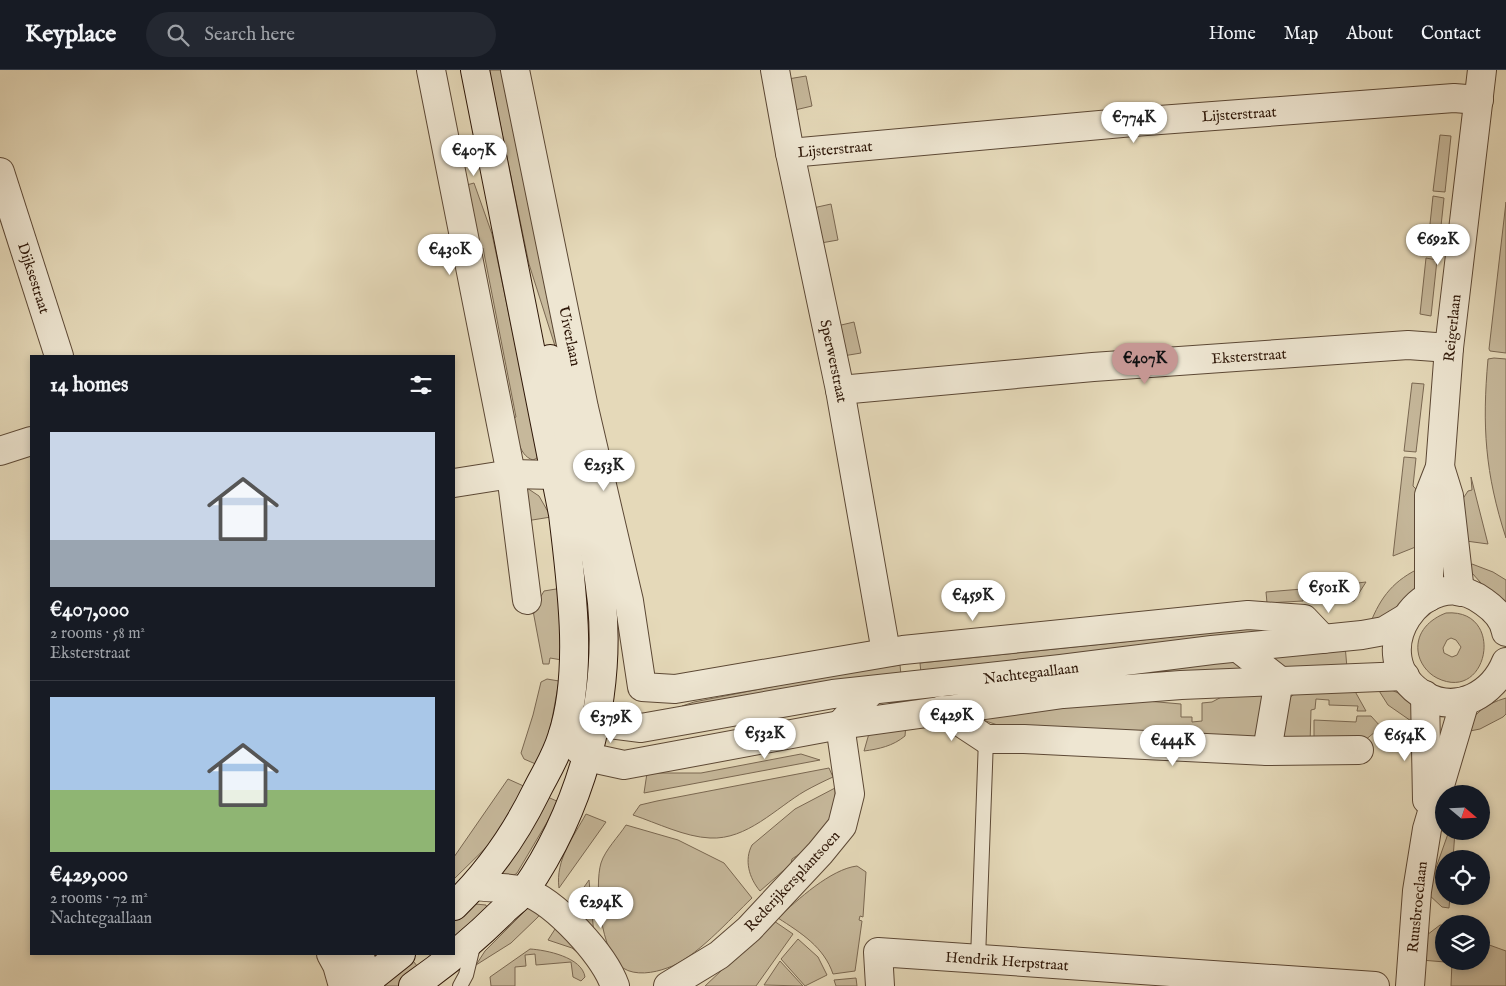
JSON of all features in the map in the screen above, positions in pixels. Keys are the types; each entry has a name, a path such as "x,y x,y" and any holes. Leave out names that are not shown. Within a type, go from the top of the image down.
{"street":[{"path":"431,70 511,474 527,600"},
{"name":"Uiverlaan","path":"455,905 474,886 522,820 554,760 563,735 573,675 571,571 555,475 517,276 475,70"},
{"name":"Uiverlaan","path":"515,70 584,408 629,601 642,687 675,689 886,652"},
{"name":"Sperwerstraat","path":"775,70 790,154 840,390 886,652"},
{"name":"Reigerlaan","path":"1429,597 1429,495 1440,467 1449,348 1482,70"},
{"name":"Lijsterstraat","path":"790,154 1134,122 1454,98 1479,100"},
{"name":"Dijksestraat","path":"0,172 59,355"},
{"name":"Uiverlaan","path":"413,986 474,941 524,891 558,834 569,811 587,757 594,722 603,659 603,634 593,540 550,356 517,276"},
{"name":"Eksterstraat","path":"840,390 1094,367 1408,345 1449,348"},
{"path":"0,451 30,441"},
{"name":"Reigerlaan","path":"1440,467 1450,496 1460,592"},
{"path":"455,483 511,474 555,475"},
{"path":"1429,597 1446,592 1460,592 1478,597 1493,608 1506,632"},
{"name":"Nachtegaallaan","path":"594,722 641,728 788,701 872,690 1384,631 1404,619 1418,604 1429,597"},
{"path":"603,634 629,601"},
{"path":"886,652 1248,616 1304,618 1323,638"},
{"path":"1404,619 1398,637 1398,656 1405,676 1414,687 1425,695 1450,703 1465,701 1478,696 1503,675"},
{"path":"1238,648 1279,680 1267,751"},
{"name":"Nachtegaallaan","path":"587,757 624,765 637,764 840,725 1063,694 1181,685 1405,676"},
{"path":"840,725 872,690"},
{"name":"Ruusbroeclaan","path":"1425,695 1427,829"},
{"name":"Ruusbroeclaan","path":"1410,986 1417,891 1427,829 1465,701"},
{"path":"942,710 986,739 1024,739 1267,751 1359,750"},
{"path":"587,757 563,735 594,722"},
{"name":"Rederijkersplantsoen","path":"668,986 719,955 749,929 820,853 842,826 850,794 840,725"},
{"path":"474,886 524,891 553,906 609,970 615,986"},
{"name":"Hendrik Herpstraat","path":"880,986 878,952 1375,986"},
{"path":"332,955 337,964 343,986"},
{"path":"358,955 367,984 400,955"}],"lane":[{"path":"978,959 986,739"},
{"path":"460,986 466,975 474,941"}],"shaded area":[{"path":"489,70 502,70 555,337 557,337 559,345 555,346 529,264"},
{"path":"806,76 812,106 795,110 788,79"},
{"path":"1440,135 1451,136 1445,192 1433,191"},
{"path":"474,183 492,234 538,452 537,458 533,460 524,453 519,442 514,418 516,417 483,248 481,248 463,186"},
{"path":"1433,196 1444,198 1438,254 1427,252"},
{"path":"1506,202 1506,353 1490,351 1489,349"},
{"path":"831,204 838,240 821,243 813,208"},
{"path":"1426,258 1437,260 1431,316 1420,314"},
{"path":"854,322 861,353 843,356 837,326"},
{"path":"1488,359 1506,359 1506,538 1493,492 1487,449 1486,383"},
{"path":"1412,383 1424,384 1416,452 1404,451"},
{"path":"1404,457 1416,458 1413,486 1417,490 1423,544 1393,556"},
{"path":"1471,477 1488,544 1466,541 1462,500 1468,491 1472,490"},
{"path":"524,486 539,496 551,517 526,521"},
{"path":"1472,564 1493,572 1506,580 1506,611 1472,573 1469,567"},
{"path":"1422,567 1416,586 1404,603 1388,616 1370,624 1384,597 1396,583"},
{"path":"1366,582 1354,601 1325,604 1323,587"},
{"path":"562,588 562,660 550,658 549,664 543,664 531,600 540,598 544,591"},
{"path":"1302,589 1303,601 1267,603 1266,592"},
{"path":"1446,613 1465,615 1477,625 1483,638 1484,653 1479,668 1469,678 1455,682 1433,676 1422,663 1418,651 1419,638 1425,627","holes":["1451,638 1456,640 1461,647 1457,655 1452,657 1444,653 1443,648 1447,640"]},
{"path":"1267,627 1284,631 921,673 920,663"},
{"path":"1345,645 1347,668 1280,672 1264,654"},
{"path":"1227,658 1254,670 1091,682 1140,667"},
{"path":"900,665 901,675 683,711 682,706 847,672"},
{"path":"547,679 559,681 550,730 538,765 524,759 521,753 541,682"},
{"path":"1352,686 1366,711 1357,711 1358,706 1329,705 1329,700 1316,699 1315,709 1311,710 1310,744 1284,737 1287,700 1298,691"},
{"path":"1376,686 1393,691 1407,699 1414,708 1414,723 1388,705"},
{"path":"1262,691 1263,721 1254,737 1015,731 980,719 1124,699 1181,704 1181,717 1192,717 1192,722 1202,721 1202,703 1212,702 1231,692"},
{"path":"1506,698 1506,714 1503,717 1480,729 1465,732 1476,714 1486,706"},
{"path":"1357,716 1371,716 1381,727 1364,741 1314,744 1314,720 1356,722"},
{"path":"906,724 905,736 896,742 864,751 870,730"},
{"path":"801,754 820,760 644,793 647,773 701,773"},
{"path":"829,768 833,777 805,791 760,822 736,834 724,837 710,838 691,835 633,815 640,805"},
{"path":"508,779 528,788 505,829 455,878 455,856"},
{"path":"835,788 833,810 824,829 810,846 792,859 791,864 760,891 749,869 748,857 752,845 795,809"},
{"path":"543,795 559,802 517,873 510,876 498,872"},
{"path":"586,814 606,822 559,888 560,868 566,849"},
{"path":"626,825 678,840 724,863 752,898 712,938 678,964 645,973 628,971 615,960 609,949 601,919 598,887 601,863 609,848"},
{"path":"1446,840 1454,840 1454,850 1442,850"},
{"path":"857,866 866,872 863,917 860,916 859,920 862,921 855,971 833,974 829,964 818,948 778,918 815,886 836,873"},
{"path":"1435,870 1435,900 1427,893"},
{"path":"589,880 594,935 568,910"},
{"path":"475,904 486,905 487,909 455,941 455,916"},
{"path":"1440,905 1449,905 1449,908"},
{"path":"530,906 540,914 538,917 511,943 476,965 485,951"},
{"path":"774,921 793,934 756,986 705,986"},
{"path":"557,926 582,956 572,948 548,940"},
{"path":"1435,929 1435,961 1421,960 1423,938"},
{"path":"798,939 818,957 827,975 805,986 781,959"},
{"path":"1490,945 1506,951 1506,986 1451,986 1452,970 1490,970"},
{"path":"530,949 554,953 570,960 577,964 585,977 581,981 573,977 571,962 536,965 535,954 525,955 526,966 515,967 515,986 491,986 490,977"},
{"path":"410,957 421,971 403,986 376,986"},
{"path":"780,961 803,986 764,985"},
{"path":"856,978 857,986 836,986 834,980"}]}
